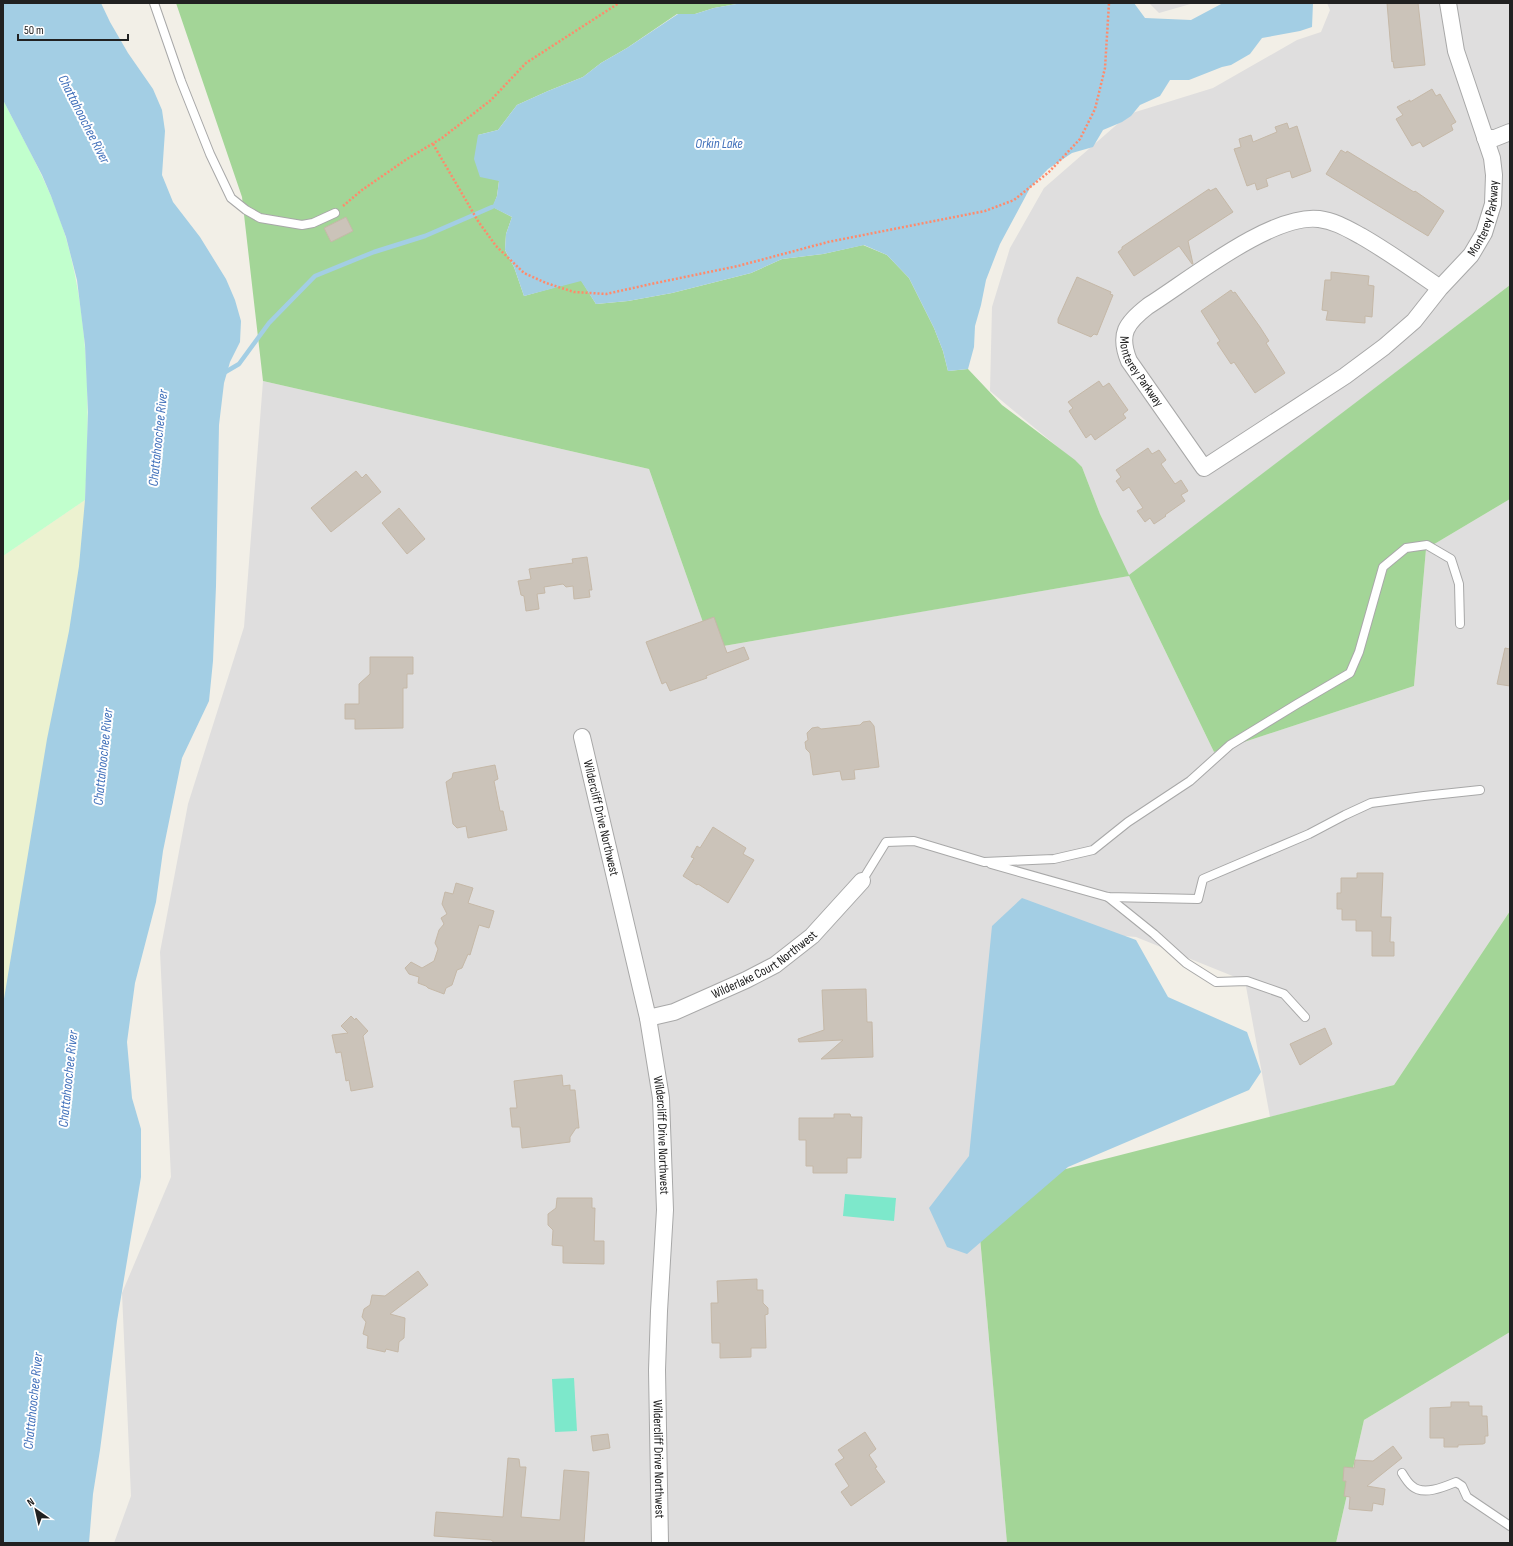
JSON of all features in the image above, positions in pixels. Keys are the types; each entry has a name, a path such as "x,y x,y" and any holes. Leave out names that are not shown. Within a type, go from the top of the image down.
{"street":[{"name":"Monterey Parkway","path":"1440,288 1391,253 1340,225 1319,219 1300,220 1278,226 1242,244 1148,306 1136,316 1128,326 1124,336 1124,349 1129,361 1204,468 1345,376 1414,321 1440,288 1471,255 1484,233 1493,204 1494,175 1492,158 1456,51 1448,3"},
{"path":"1485,138 1496,138 1510,132"},
{"name":"Wildercliff Drive Northwest","path":"582,737 648,1018 661,1098 665,1210 657,1370 660,1543"},
{"name":"Wilderlake Court Northwest","path":"648,1018 674,1012 746,980 775,964 812,936 862,881"}],"lane":[{"path":"154,3 181,81 210,154 231,198 246,210 260,218 302,225 313,223 335,213"},
{"path":"984,862 1054,859 1093,850 1128,822 1190,781 1230,744 1350,673 1359,652 1383,567 1406,548 1426,545 1451,559 1459,584 1460,624"},
{"path":"862,881 886,842 914,841 1108,897 1198,899 1203,878 1309,834 1371,803 1480,790"},
{"path":"1108,897 1154,934 1186,963 1216,982 1247,981 1284,994 1305,1017"},
{"path":"1402,1474 1413,1487 1422,1491 1445,1487 1456,1482 1462,1486 1467,1497 1510,1526"}],"path":[{"path":"335,213 362,190 406,159 433,144 492,100 526,63 619,3"},
{"path":"433,144 465,200 496,246 524,273 546,283 574,292 606,294 738,266 828,242 985,211 1014,200 1049,172 1080,139 1095,109 1105,68 1110,3"}],"shaded area":[{"path":"1149,3 1194,3 1159,13"},
{"path":"1327,3 1510,3 1510,285 1129,576 1214,752 1414,686 1426,549 1510,499 1510,911 1394,1085 1270,1117 1245,981 1136,937 1021,927 976,1192 1007,1543 114,1543 131,1496 122,1293 171,1177 160,952 188,804 244,627 263,381 649,469 712,648 1128,576 1100,514 1082,467 990,391 992,307 1010,248 1044,188 1129,114 1213,88 1297,40 1321,32 1330,10"},
{"path":"1510,1332 1510,1543 1336,1543 1364,1420"}],"green space":[{"path":"176,3 742,3 714,8 695,14 677,14 627,48 601,63 583,77 517,105 498,130 478,135 499,181 497,196 493,207 512,217 506,234 505,250 514,267 524,296 581,280 596,304 628,301 672,293 751,273 782,259 823,254 863,245 887,255 909,278 934,328 943,351 948,371 968,369 1002,405 1075,460 1082,467 1100,514 1129,575 1510,285 1510,499 1426,549 1414,686 1214,752 1129,576 712,648 649,469 263,381 242,197"},
{"path":"3,100 46,185 66,238 80,302 84,335 88,401 88,434 85,500 3,556"},
{"path":"85,500 96,564 3,1104 3,556"},
{"path":"1510,911 1510,1332 1364,1420 1336,1543 1007,1543 976,1192 1394,1085"},
{"path":"845,1194 896,1198 894,1221 843,1216"},
{"path":"574,1378 577,1431 555,1432 552,1379"}],"water":[{"name":"Chattahoochee River","path":"3,3 101,3 128,53 153,89 162,110 165,131 162,175 173,202 200,237 226,279 235,300 241,321 240,342 230,362 224,383 219,425 216,586 213,661 209,701 182,758 163,851 156,902 135,983 127,1042 132,1098 141,1129 141,1177 117,1321 93,1494 89,1543 3,1543 3,1005 47,739 69,631 79,566 85,500 88,412 85,345 77,280 66,237 42,175 3,100"},
{"name":"Orkin Lake","path":"742,3 1134,3 1145,18 1191,20 1223,3 1313,3 1312,27 1300,31 1262,38 1250,54 1231,65 1189,80 1170,80 1160,96 1140,105 1131,116 1122,122 1103,130 1093,147 1072,153 1048,169 1030,188 1000,244 986,280 975,326 974,347 968,369 948,371 943,351 934,328 909,278 887,255 864,245 823,254 782,259 751,273 672,293 628,301 596,304 581,281 524,296 514,267 505,250 506,234 512,217 492,207 497,196 499,181 480,177 474,159 478,135 498,130 517,105 583,77 601,63 627,48 678,14 695,14 714,8"},
{"path":"1022,898 1136,940 1168,997 1247,1032 1261,1072 1249,1090 1068,1167 967,1254 947,1247 929,1208 969,1156 992,926"}],"building":[{"path":"1387,3 1418,3 1425,65 1394,68 1393,61 1392,62"},
{"path":"1432,89 1436,96 1440,94 1456,122 1451,125 1453,130 1423,147 1420,142 1412,146 1396,119 1403,115 1397,107 1410,100 1410,102"},
{"path":"1287,123 1289,129 1297,126 1311,171 1292,178 1290,171 1266,179 1268,186 1257,190 1255,183 1247,186 1234,149 1241,147 1239,139 1251,135 1253,142 1277,132 1275,127"},
{"path":"1341,150 1346,153 1347,151 1414,192 1415,191 1444,211 1428,236 1326,174"},
{"path":"1216,188 1233,212 1188,241 1193,264 1179,246 1134,276 1118,252 1122,249 1122,247 1209,189 1210,191"},
{"path":"346,217 353,231 331,242 324,228"},
{"path":"1331,272 1369,276 1368,285 1374,286 1372,317 1365,316 1365,323 1326,320 1328,311 1322,310 1325,280 1331,280"},
{"path":"1077,277 1111,292 1110,294 1113,295 1097,335 1094,334 1091,337 1058,323 1058,319"},
{"path":"1231,290 1233,293 1235,292 1260,327 1269,341 1266,343 1285,373 1255,393 1234,362 1231,364 1217,343 1220,341 1201,311"},
{"path":"1099,381 1103,387 1109,383 1128,410 1123,414 1126,418 1095,440 1091,434 1086,438 1069,411 1073,408 1068,402"},
{"path":"1148,448 1152,454 1159,450 1166,460 1161,464 1175,484 1181,480 1188,491 1181,495 1185,501 1154,524 1150,518 1145,522 1137,511 1143,508 1129,487 1123,491 1116,481 1121,477 1116,470"},
{"path":"356,471 362,478 366,474 381,492 331,532 311,508"},
{"path":"399,508 425,539 407,554 382,523"},
{"path":"587,557 592,590 589,590 590,597 574,599 573,586 566,587 563,584 544,587 545,593 537,594 539,609 526,611 524,596 521,595 518,581 531,579 529,569 573,563 572,559"},
{"path":"714,617 727,653 744,647 749,659 706,676 707,678 670,691 666,682 662,684 646,642"},
{"path":"1505,648 1510,649 1510,686 1497,684"},
{"path":"370,657 413,657 413,674 407,674 407,688 403,688 403,728 355,729 355,719 345,719 345,704 359,704 359,684 370,674"},
{"path":"870,721 874,726 879,767 854,770 855,779 842,780 840,771 813,775 810,753 806,749 805,742 808,740 807,733 812,728 818,727 821,729 860,725 863,722"},
{"path":"495,765 498,779 494,781 500,811 503,811 507,830 468,838 466,826 457,828 453,824 446,782 452,778 453,773"},
{"path":"713,827 746,848 743,854 754,860 728,903 683,876 694,858 691,857 697,846 700,848"},
{"path":"1357,873 1383,873 1381,917 1391,917 1390,942 1394,942 1394,956 1372,956 1372,931 1356,931 1356,920 1342,920 1342,909 1337,909 1337,893 1341,893 1341,878 1357,878"},
{"path":"456,883 473,888 468,903 494,911 489,928 479,925 470,955 468,954 462,968 457,970 452,985 446,988 444,994 418,983 419,977 409,974 405,968 411,962 422,968 434,961 438,949 435,943 439,930 444,924 441,918 447,914 442,904 445,892 453,894"},
{"path":"866,989 867,1022 872,1022 873,1057 821,1059 843,1040 799,1042 798,1039 824,1030 822,990"},
{"path":"351,1016 355,1020 356,1018 368,1031 363,1036 373,1087 351,1091 349,1080 346,1081 341,1052 336,1053 332,1035 348,1033 341,1026"},
{"path":"1325,1028 1332,1044 1300,1065 1290,1044"},
{"path":"562,1075 563,1086 570,1085 570,1090 575,1090 579,1128 576,1128 570,1137 570,1142 522,1148 520,1127 512,1127 510,1108 517,1108 514,1081"},
{"path":"834,1114 850,1114 851,1117 862,1117 861,1158 847,1158 847,1173 813,1173 813,1166 806,1166 806,1140 799,1140 799,1118 834,1118"},
{"path":"557,1198 592,1198 592,1208 595,1208 594,1241 604,1241 604,1264 563,1263 563,1246 552,1245 553,1230 548,1225 548,1214 556,1208"},
{"path":"418,1271 428,1285 390,1314 405,1318 404,1338 399,1342 398,1352 386,1349 385,1352 367,1348 368,1336 363,1334 366,1322 362,1317 364,1309 370,1305 372,1295 385,1296"},
{"path":"757,1279 757,1290 763,1290 763,1303 768,1308 768,1314 765,1315 766,1348 751,1348 751,1357 720,1358 720,1343 712,1343 711,1303 718,1303 717,1281"},
{"path":"1451,1402 1469,1402 1469,1406 1482,1406 1482,1416 1487,1416 1488,1436 1485,1436 1485,1443 1458,1445 1458,1447 1444,1447 1444,1438 1430,1438 1430,1408 1451,1407"},
{"path":"865,1432 876,1449 869,1455 877,1467 875,1468 885,1482 851,1506 841,1492 849,1486 835,1464 844,1458 838,1450"},
{"path":"608,1434 610,1448 593,1451 591,1436"},
{"path":"1393,1446 1402,1458 1367,1486 1385,1489 1383,1505 1373,1503 1372,1511 1349,1509 1350,1497 1344,1496 1346,1481 1343,1481 1344,1467 1354,1468 1355,1460 1373,1461"},
{"path":"508,1458 519,1459 520,1467 526,1467 521,1517 560,1520 564,1470 589,1472 584,1543 495,1543 491,1540 434,1536 436,1512 503,1517"}],"waterway":[{"path":"222,374 239,364 269,323 315,276 374,252 425,236 492,207"}]}
